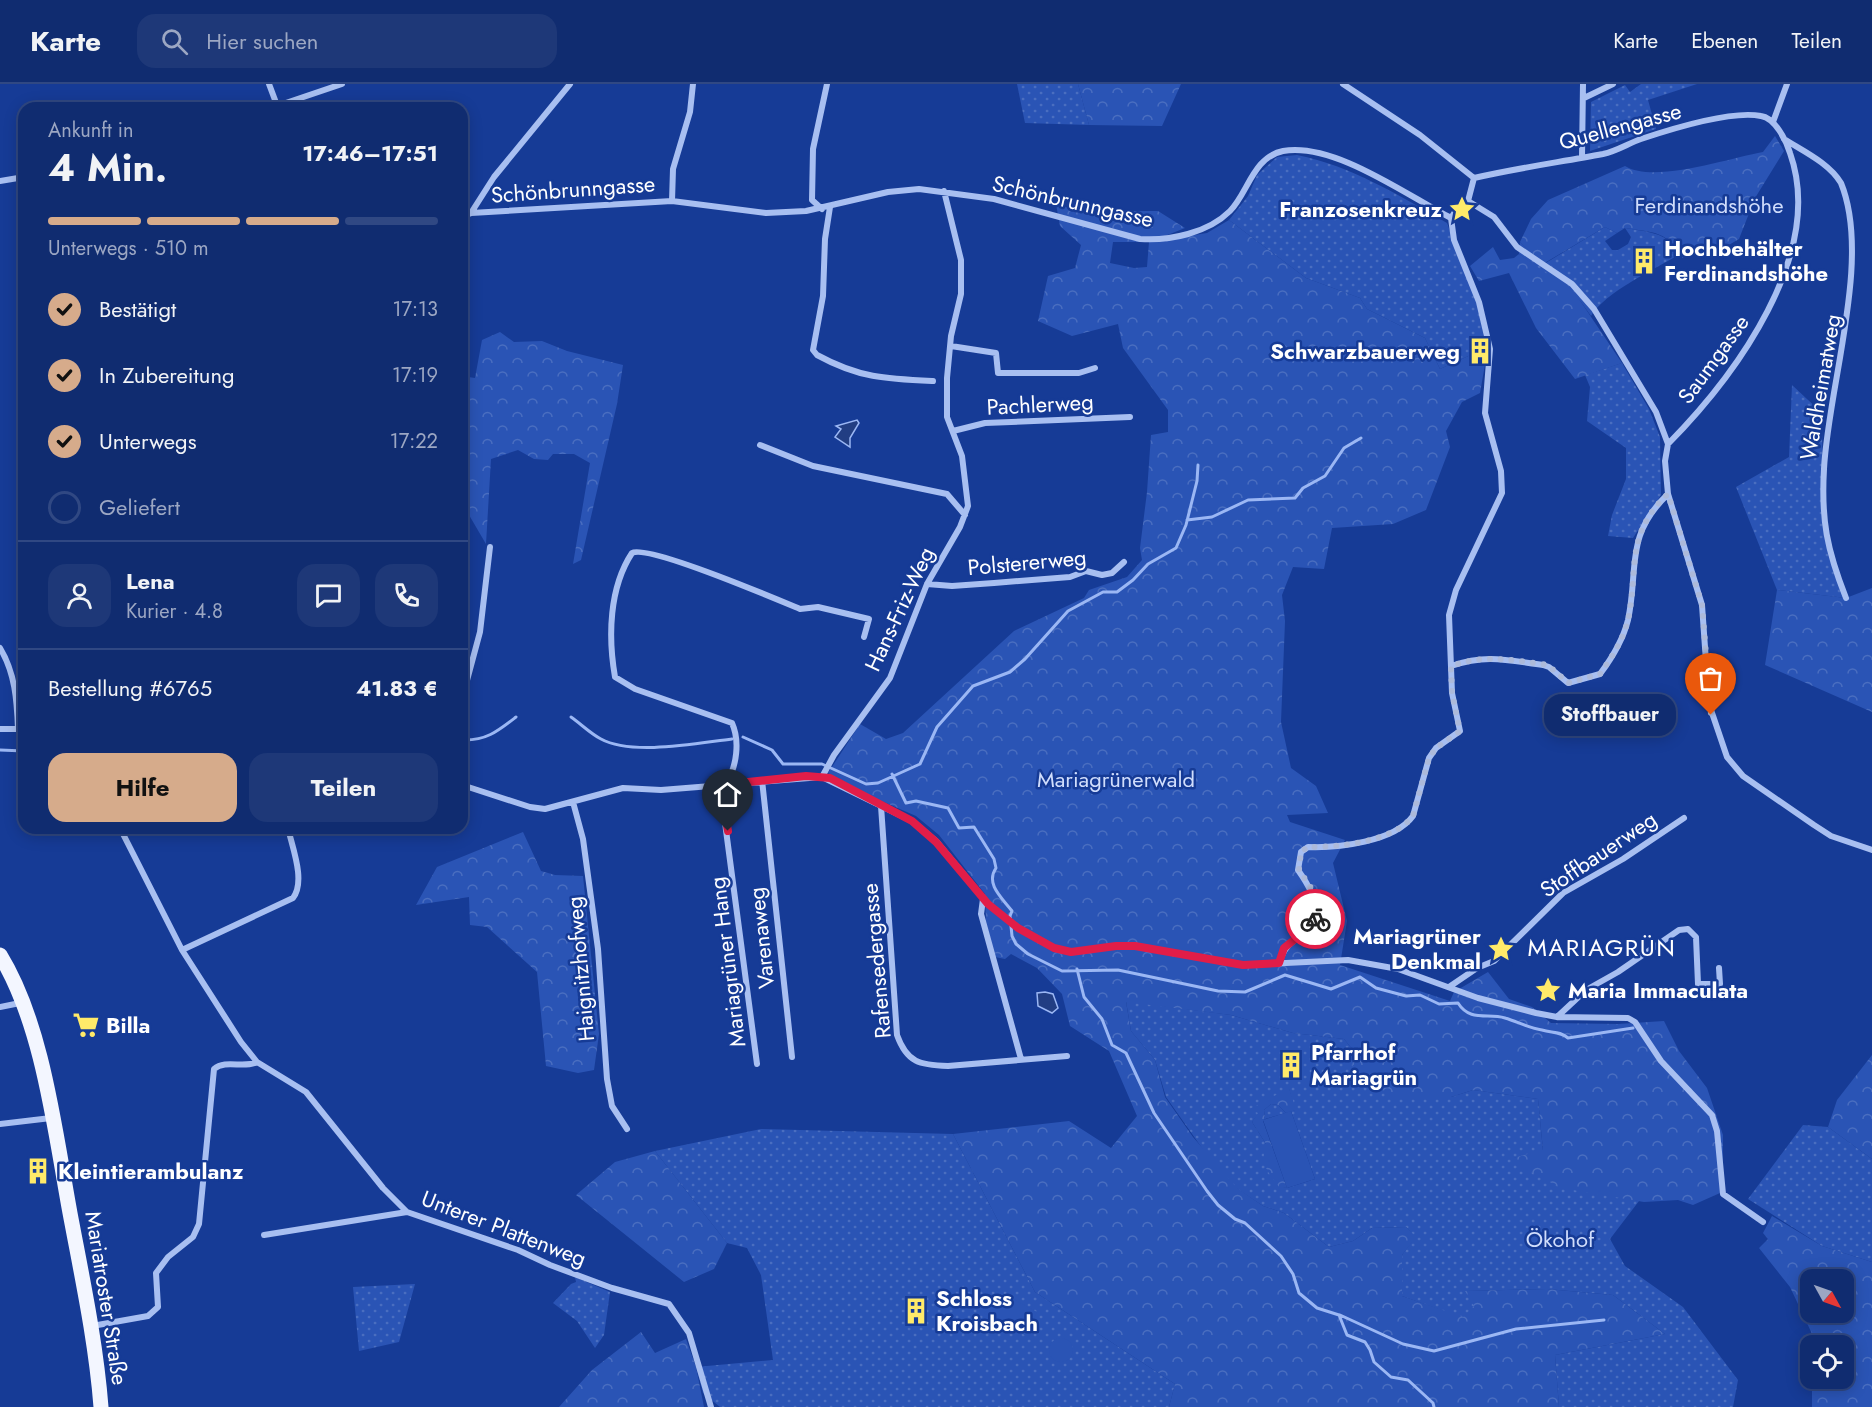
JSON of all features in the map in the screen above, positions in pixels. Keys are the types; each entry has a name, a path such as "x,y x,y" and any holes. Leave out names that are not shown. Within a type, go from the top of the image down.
{"main road":[{"name":"Mariatroster Straße","path":"0,955 24,1002 52,1118 91,1326 101,1407"}],"street":[{"path":"269,84 274,102"},
{"path":"292,102 342,84"},
{"path":"471,213 494,177 570,84"},
{"path":"672,201 673,169 690,112 693,84"},
{"path":"822,209 813,200 811,162 827,84"},
{"path":"1279,963 1284,948 1310,927 1316,915 1311,888 1299,870 1301,852 1308,847 1368,841 1408,822 1413,816 1429,758 1436,748 1460,731 1452,693 1449,615 1456,590 1502,493 1501,471 1485,413 1490,349 1479,302 1454,240 1451,218 1459,206 1468,201 1474,178 1420,135 1343,84"},
{"path":"1582,158 1583,84"},
{"path":"1584,98 1613,84"},
{"path":"1773,123 1787,84"},
{"name":"Quellengasse","path":"1474,178 1606,153 1667,131 1728,117 1752,114 1768,117 1773,123"},
{"name":"Saumgasse","path":"1668,444 1709,398 1770,310 1784,280 1798,198 1796,169 1784,139 1773,123"},
{"name":"Waldheimatweg","path":"1784,139 1829,169 1840,181 1851,204 1859,238 1857,282 1824,466 1825,536 1846,598"},
{"name":"Schönbrunngasse","path":"468,214 672,201 766,213 822,209 909,189 994,199 1140,239 1155,240 1205,228 1221,218 1235,205 1263,162 1282,152 1295,151 1339,161 1378,178 1451,218"},
{"path":"0,181 18,178"},
{"name":"Hans-Friz-Weg","path":"824,773 890,678 927,584 968,506 967,483 947,417 947,378 961,294 961,260 944,192"},
{"path":"1468,201 1494,217 1517,246 1572,284 1594,309 1649,398 1668,444 1665,460 1668,494 1702,605 1709,704 1727,757 1743,776 1831,836 1872,850"},
{"path":"830,207 825,239 823,297 813,350 817,355 855,373 883,378 933,381"},
{"path":"951,346 996,353 998,373 1079,373 1095,368"},
{"name":"Pachlerweg","path":"953,431 985,423 1130,417"},
{"path":"760,445 813,466 947,494 965,515"},
{"path":"1451,666 1469,659 1496,658 1543,664 1549,666 1568,683 1600,674 1619,644 1628,621 1633,557 1640,532 1657,505 1668,494"},
{"path":"468,677 480,632 490,547"},
{"path":"723,785 730,778 738,737 732,723 635,689 615,677 612,640 616,584 632,553 644,551 808,610 818,607 869,619 864,637"},
{"name":"Polstererweg","path":"927,584 952,586 1070,577 1086,571 1102,575 1112,573 1124,562"},
{"path":"0,648 10,668 18,706"},
{"path":"0,729 18,729"},
{"path":"468,787 537,809 623,788 661,790 824,773 912,821 926,832 983,899 1000,915 1054,948 1071,952 1135,946 1243,965 1348,960 1398,969 1501,1005 1557,1017 1628,1018 1635,1022 1661,1060 1712,1115 1718,1131 1723,1194 1763,1222"},
{"name":"Varenaweg","path":"762,780 792,1057"},
{"name":"Mariagrüner Hang","path":"723,785 757,1064"},
{"name":"Haignitzhofweg","path":"573,802 583,839 598,949 607,1079 612,1106 627,1129"},
{"name":"Rafensedergasse","path":"881,806 897,1035 905,1053 914,1060 928,1065 1067,1056"},
{"name":"Stoffbauerweg","path":"1449,987 1477,968 1494,961 1563,893 1623,859 1684,819"},
{"name":"Unterer Plattenweg","path":"123,834 182,950 241,1042 257,1062 306,1092 383,1188 407,1212 518,1250 549,1266 612,1288 669,1304 689,1333 711,1407"},
{"path":"182,950 293,898 298,892 299,882 289,834"},
{"path":"983,899 981,914 1021,1059"},
{"path":"1557,1017 1587,990 1618,972 1679,930 1688,929 1696,937 1698,984 1719,984 1719,968"},
{"path":"0,1007 24,1002"},
{"path":"91,1326 148,1316 158,1307 156,1274 168,1257 193,1237 199,1224 214,1069 222,1065 250,1066 257,1062"},
{"path":"0,1124 52,1118"},
{"path":"264,1235 407,1212"}],"green space":[{"path":"1017,84 1078,84 1089,125 1025,123"},
{"path":"1078,84 1181,84 1162,126 1089,125"},
{"path":"1641,84 1697,84 1648,100 1656,129 1590,151 1591,102 1625,85 1630,92"},
{"name":"Ferdinandshöhe","path":"1775,136 1784,151 1755,198 1739,239 1722,249 1704,248 1682,258 1671,242 1659,234 1625,228 1617,233 1605,227 1543,264 1520,242 1531,219 1548,200 1625,166 1638,171 1654,172 1692,168 1763,152"},
{"path":"1297,155 1356,174 1447,223 1478,307 1484,338 1473,346 1475,353 1440,369 1425,338 1367,309 1360,298 1306,278 1229,220 1248,196 1257,175 1277,157"},
{"name":"Mariagrünerwald","path":"1056,204 1117,222 1125,211 1158,211 1185,228 1150,242 1207,233 1229,220 1306,278 1360,298 1367,309 1425,338 1440,369 1475,353 1479,357 1487,353 1480,393 1462,402 1446,431 1450,447 1426,510 1393,524 1332,528 1324,569 1293,567 1282,595 1285,621 1281,722 1291,768 1316,786 1328,813 1287,815 1290,822 1345,840 1333,863 1347,921 1340,965 1450,1001 1454,992 1488,972 1509,999 1532,1007 1551,1023 1618,1024 1664,1021 1679,1051 1707,1088 1723,1135 1723,1183 1720,1193 1693,1205 1678,1200 1644,1202 1561,1188 1514,1163 1513,1158 1543,1150 1538,1099 1473,1090 1451,1097 1395,1098 1368,1080 1350,1063 1353,1050 1344,1039 1293,1033 1231,1015 1126,1002 1131,1031 1155,1060 1165,1097 1193,1137 1237,1188 1263,1206 1284,1213 1329,1247 1353,1241 1372,1228 1406,1227 1416,1237 1402,1255 1402,1296 1463,1317 1474,1306 1465,1291 1547,1289 1613,1295 1665,1334 1555,1355 1559,1407 1169,1407 1175,1384 1035,1292 953,1134 1069,1121 1111,1148 1137,1116 1109,1051 1070,1026 1062,994 1037,968 1011,954 1005,959 995,957 986,921 985,894 939,835 916,816 877,799 828,773 860,724 886,739 903,733 1014,631 1084,598 1089,590 1127,577 1142,560 1140,548 1151,435 1168,432 1168,410 1123,348 1118,324 1072,336 1038,321 1048,276 1075,268 1081,245 1060,226","holes":["1113,242 1149,242 1147,267 1134,268 1110,263"]},
{"path":"1605,227 1617,233 1605,241 1612,250 1618,250 1628,244 1631,237 1625,228 1657,234 1670,241 1680,254 1607,298 1591,316 1581,302 1519,254 1520,242 1544,264"},
{"path":"1493,247 1500,260 1514,258 1519,254 1563,285 1581,302 1622,363 1575,379 1536,328 1509,273 1479,281 1470,266"},
{"path":"500,332 514,342 542,341 567,351 623,365 617,404 581,560 573,564 590,463 574,454 553,454 548,460 534,459 518,450 491,459 486,544 468,513 468,377 475,378 482,340"},
{"path":"1622,363 1649,409 1660,437 1661,495 1633,538 1608,536 1612,515 1626,479 1626,448 1587,421 1590,387 1585,375"},
{"path":"1792,385 1822,413 1823,514 1846,598 1777,590 1736,487 1789,457"},
{"path":"1872,588 1872,712 1765,665 1777,590 1846,598"},
{"path":"523,832 541,871 555,875 583,876 599,1034 594,1070 578,1073 546,1066 537,972 487,927 470,925 469,897 416,905 437,867"},
{"name":"Ökohof","path":"1126,1001 1231,1015 1293,1033 1344,1039 1353,1050 1451,1097 1473,1090 1538,1099 1543,1151 1514,1158 1608,1194 1639,1201 1610,1239 1625,1266 1683,1307 1738,1380 1733,1407 1559,1407 1555,1355 1665,1334 1613,1295 1547,1289 1466,1291 1475,1306 1463,1318 1402,1296 1402,1255 1415,1237 1406,1227 1372,1228 1353,1241 1329,1247 1284,1213 1263,1206 1236,1188 1209,1158 1166,1097 1155,1060 1131,1031","holes":["1289,1089 1295,1110 1291,1111 1315,1179 1287,1188 1279,1186 1266,1144 1252,1122 1259,1113"]},
{"path":"1872,1055 1872,1159 1828,1127 1837,1100"},
{"path":"1289,1088 1296,1110 1286,1113 1278,1105 1271,1104 1264,1110 1265,1119 1263,1121 1287,1188 1279,1187 1266,1167 1264,1151 1266,1144 1252,1122 1258,1113 1250,1109"},
{"path":"1271,1104 1278,1105 1286,1113 1265,1119 1264,1110"},
{"path":"1291,1111 1315,1179 1287,1188 1263,1120"},
{"path":"1803,1125 1828,1127 1872,1159 1872,1262 1822,1246 1748,1199"},
{"name":"Schloss Kroisbach","path":"761,1129 953,1134 1035,1292 1175,1384 1169,1407 720,1407 703,1393 696,1367 773,1360 761,1275 747,1248 727,1243 655,1151"},
{"path":"655,1151 727,1243 714,1269 684,1282 576,1195 615,1162"},
{"path":"1772,1216 1822,1246 1872,1262 1872,1407 1812,1407 1812,1389 1854,1389 1854,1335 1813,1335 1807,1323 1854,1323 1854,1269 1800,1269 1800,1308 1790,1287 1759,1248 1768,1239 1763,1233"},
{"path":"575,1277 610,1292 604,1335 595,1348 577,1321 553,1303 571,1284 576,1282"},
{"path":"415,1284 399,1342 359,1351 353,1287"},
{"path":"997,1290 1037,1312 1025,1335 984,1313"},
{"path":"641,1332 655,1353 686,1339 696,1367 704,1407 559,1407 592,1370"},
{"path":"1061,1338 1070,1341 1073,1350 1070,1359 1061,1362 1052,1359 1049,1350 1052,1341"}],"shaded area":[{"path":"857,420 859,423 850,438 850,447 835,437 841,429 836,426"},
{"path":"1037,993 1053,994 1058,1008 1052,1013 1038,1006"}],"waterway":[{"path":"1187,520 1212,517 1248,500 1295,498 1303,488 1325,476 1344,448 1361,438"},
{"path":"743,737 772,750 783,764 822,764 866,784 878,783 920,764 937,727 973,686 1010,672 1025,659 1068,611 1103,592 1117,592 1133,580 1148,564 1176,548 1186,525 1197,481 1198,465"},
{"path":"468,740 485,737 516,717"},
{"path":"571,717 601,739 630,747 665,747 732,739"},
{"path":"0,750 18,751"},
{"path":"892,774 906,803 916,801 948,808 959,828 974,827 994,859 996,868 992,880 996,891 1012,911 1010,916 1012,936 1016,944 1028,954 1062,971 1118,970 1218,991 1245,992 1285,975 1331,989 1360,977 1376,988 1406,996 1420,995 1439,1004 1458,1003 1473,1015 1505,1018 1533,1028 1559,1033 1568,1038 1633,1028"},
{"path":"1077,969 1084,997 1102,1019 1112,1045 1126,1053 1154,1113 1218,1205 1235,1219 1245,1223 1281,1256 1293,1274 1299,1293 1317,1308 1339,1315 1347,1335 1365,1342 1374,1362 1391,1377 1408,1380 1433,1403 1434,1407"},
{"path":"1340,1315 1403,1344 1434,1351 1516,1329 1604,1320"}],"way so far":[{"path":"1315,919 1311,888 1299,870 1301,852 1308,847 1368,841 1400,828 1413,816 1429,758 1436,748 1460,731 1461,726 1452,693 1451,666 1469,659 1496,658 1543,664 1549,666 1568,683 1600,674 1619,644 1628,621 1633,557 1640,532 1657,505 1668,494 1688,552 1702,605 1711,715"}],"place":[{"name":"Franzosenkreuz","path":"1462,209"},
{"name":"Hochbehälter Ferdinandshöhe","path":"1644,261"},
{"name":"Schwarzbauerweg","path":"1480,351"},
{"name":"Stoffbauer","path":"1711,715"},
{"name":"Mariagrüner Denkmal","path":"1501,949"},
{"name":"Maria Immaculata","path":"1548,990"},
{"name":"Billa","path":"86,1025"},
{"name":"Pfarrhof Mariagrün","path":"1291,1065"},
{"name":"Kleintierambulanz","path":"38,1171"},
{"name":"Schloss Kroisbach","path":"916,1311"}],"district":[{"name":"MARIAGRÜN","path":"1602,948"}],"route":[{"path":"728,831 720,785 806,776 830,778 873,803 912,821 936,842 983,899 1000,915 1054,948 1071,952 1135,946 1183,952 1243,965 1279,963 1284,948 1310,927 1315,919"}]}
